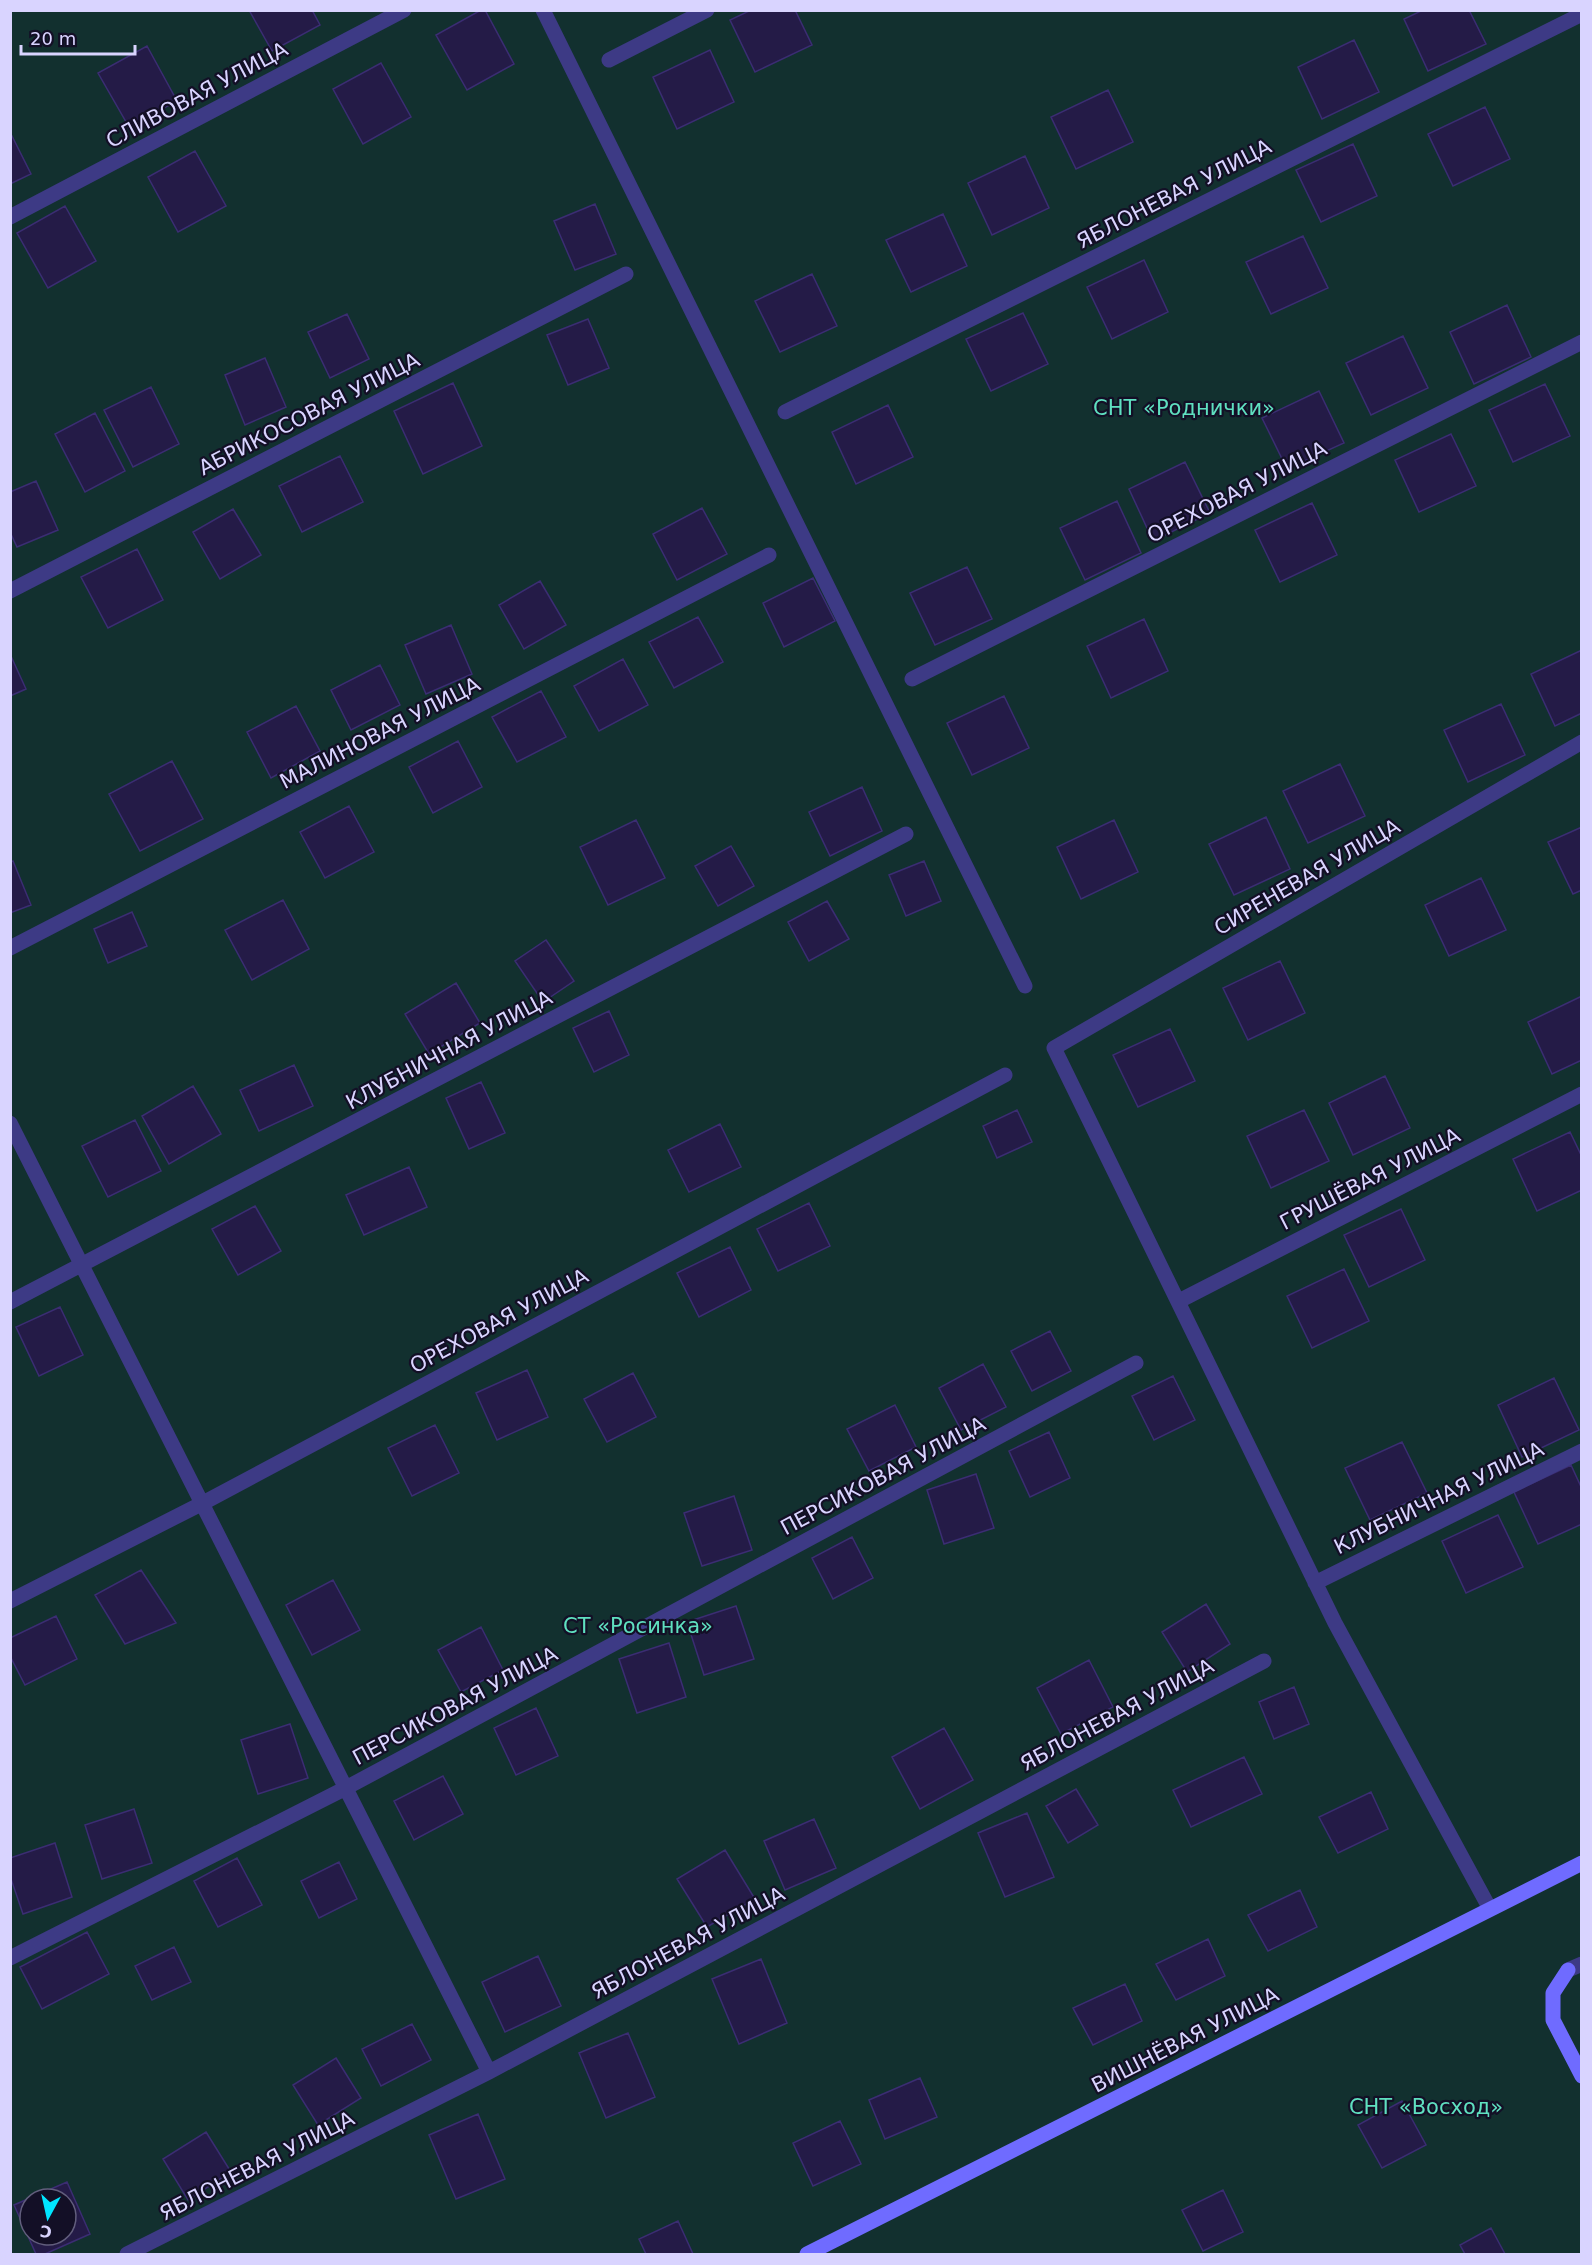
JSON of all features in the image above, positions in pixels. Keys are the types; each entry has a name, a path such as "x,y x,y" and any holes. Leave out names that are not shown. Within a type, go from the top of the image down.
{"street":[{"name":"СЛИВОВАЯ УЛИЦА","path":"10,217 404,10"},
{"path":"543,10 1025,986"},
{"path":"609,60 707,10"},
{"name":"ЯБЛОНЕВАЯ УЛИЦА","path":"785,412 1581,14"},
{"name":"АБРИКОСОВАЯ УЛИЦА","path":"10,591 626,274"},
{"name":"ОРЕХОВАЯ УЛИЦА","path":"912,679 1581,342"},
{"name":"МАЛИНОВАЯ УЛИЦА","path":"10,948 769,555"},
{"name":"СИРЕНЕВАЯ УЛИЦА","path":"1179,1301 1054,1048 1581,742"},
{"name":"КЛУБНИЧНАЯ УЛИЦА","path":"10,1302 82,1267 906,834"},
{"name":"ОРЕХОВАЯ УЛИЦА","path":"10,1601 203,1503 1005,1075"},
{"name":"ГРУШЁВАЯ УЛИЦА","path":"1179,1301 1581,1094"},
{"path":"10,1123 203,1503 344,1789 489,2072"},
{"path":"1179,1301 1315,1583 1490,1909"},
{"name":"ПЕРСИКОВАЯ УЛИЦА","path":"10,1958 344,1789 1136,1363"},
{"name":"КЛУБНИЧНАЯ УЛИЦА","path":"1315,1583 1581,1451"},
{"name":"ЯБЛОНЕВАЯ УЛИЦА","path":"127,2254 489,2072 1264,1661"},
{"name":"ВИШНЁВАЯ УЛИЦА","path":"807,2254 1581,1863"},
{"path":"1575,1967 1553,1993 1553,2019 1581,2076"}],"green space":[{"name":"СТ «Росинка»","path":"11,11 1581,11 1581,2254 11,2254"}],"building":[{"path":"249,10 312,10 320,25 272,51"},
{"path":"481,10 485,10 514,64 467,90 436,35"},
{"path":"751,10 795,10 812,45 755,72 730,20"},
{"path":"1423,10 1469,10 1486,44 1428,71 1404,19"},
{"path":"1354,40 1379,92 1322,119 1298,67"},
{"path":"147,46 177,101 129,127 98,73"},
{"path":"710,50 734,102 677,129 653,77"},
{"path":"381,63 411,117 363,144 333,89"},
{"path":"1108,90 1133,142 1076,169 1051,117"},
{"path":"1485,107 1510,159 1453,186 1428,134"},
{"path":"12,136 31,174 10,184 10,137"},
{"path":"1353,144 1377,196 1321,222 1296,170"},
{"path":"195,151 226,206 178,232 148,177"},
{"path":"1025,156 1049,208 992,235 968,183"},
{"path":"595,204 616,254 575,270 554,221"},
{"path":"65,206 96,261 48,288 17,233"},
{"path":"943,214 967,266 911,292 886,240"},
{"path":"1303,236 1328,288 1271,314 1246,262"},
{"path":"1144,260 1168,312 1112,339 1087,287"},
{"path":"812,274 837,326 780,352 755,301"},
{"path":"1507,305 1531,357 1474,384 1450,332"},
{"path":"1023,313 1048,364 991,391 966,339"},
{"path":"347,314 369,359 330,378 308,332"},
{"path":"588,319 609,368 568,385 547,335"},
{"path":"1403,336 1428,388 1371,415 1346,363"},
{"path":"265,358 286,407 245,425 225,375"},
{"path":"453,383 482,446 423,474 394,411"},
{"path":"1545,384 1570,436 1513,462 1489,410"},
{"path":"151,387 179,444 133,467 104,410"},
{"path":"1319,391 1344,443 1287,469 1262,418"},
{"path":"888,405 913,457 856,484 832,432"},
{"path":"95,413 125,471 85,492 55,434"},
{"path":"1451,434 1476,486 1419,512 1395,460"},
{"path":"340,456 363,502 302,532 279,486"},
{"path":"1185,462 1210,513 1153,541 1129,489"},
{"path":"36,481 58,530 17,547 10,532 10,492"},
{"path":"1117,501 1141,553 1085,580 1060,528"},
{"path":"1312,503 1337,555 1280,582 1255,530"},
{"path":"702,508 727,554 677,580 653,534"},
{"path":"233,509 261,555 220,579 193,532"},
{"path":"137,549 163,600 108,628 81,577"},
{"path":"967,567 992,619 935,645 910,593"},
{"path":"813,578 835,621 784,647 763,603"},
{"path":"540,581 566,625 524,649 499,605"},
{"path":"698,617 723,662 674,688 649,642"},
{"path":"1144,619 1168,671 1111,698 1087,646"},
{"path":"451,625 472,674 426,694 405,645"},
{"path":"1582,650 1582,713 1555,726 1531,674"},
{"path":"10,654 26,689 10,696"},
{"path":"623,659 648,705 599,731 574,686"},
{"path":"380,665 400,705 351,730 331,690"},
{"path":"541,691 566,737 517,762 492,717"},
{"path":"1004,696 1029,748 972,775 947,723"},
{"path":"1501,704 1525,755 1468,782 1444,730"},
{"path":"296,706 320,751 271,778 247,732"},
{"path":"458,741 482,787 433,813 409,767"},
{"path":"172,761 203,819 140,851 109,794"},
{"path":"1340,764 1365,816 1308,843 1283,791"},
{"path":"862,787 882,831 830,856 809,812"},
{"path":"349,806 374,852 325,878 300,832"},
{"path":"1266,817 1290,869 1234,895 1209,844"},
{"path":"636,820 665,878 608,905 580,847"},
{"path":"1114,820 1138,872 1081,899 1057,847"},
{"path":"1582,827 1582,890 1573,894 1548,842"},
{"path":"731,846 754,886 718,906 695,866"},
{"path":"13,861 31,905 10,913 10,862"},
{"path":"924,861 941,901 906,916 889,875"},
{"path":"1481,878 1506,930 1449,956 1425,905"},
{"path":"283,900 309,949 252,980 225,930"},
{"path":"827,901 849,939 809,961 788,922"},
{"path":"132,912 147,946 108,963 94,929"},
{"path":"546,940 574,981 543,1002 515,961"},
{"path":"1280,961 1305,1013 1248,1040 1223,988"},
{"path":"456,983 480,1023 429,1054 405,1014"},
{"path":"1582,996 1582,1060 1552,1074 1528,1022"},
{"path":"609,1011 629,1055 594,1072 573,1028"},
{"path":"1170,1029 1195,1081 1138,1107 1113,1055"},
{"path":"294,1065 313,1106 259,1131 240,1090"},
{"path":"1385,1076 1410,1128 1353,1155 1329,1103"},
{"path":"481,1082 505,1133 469,1149 446,1098"},
{"path":"193,1086 221,1134 169,1164 142,1116"},
{"path":"1017,1110 1032,1142 997,1158 983,1126"},
{"path":"1304,1110 1329,1161 1271,1188 1247,1136"},
{"path":"135,1120 161,1171 108,1197 82,1146"},
{"path":"720,1124 741,1167 689,1192 668,1150"},
{"path":"1570,1132 1582,1157 1582,1190 1537,1211 1513,1159"},
{"path":"409,1167 427,1207 364,1235 346,1195"},
{"path":"809,1203 830,1246 778,1271 757,1229"},
{"path":"255,1206 281,1251 238,1275 212,1229"},
{"path":"1401,1209 1425,1260 1369,1287 1344,1235"},
{"path":"730,1247 751,1290 699,1317 677,1273"},
{"path":"1344,1269 1369,1321 1312,1348 1287,1296"},
{"path":"60,1307 83,1355 39,1376 16,1327"},
{"path":"1050,1331 1071,1371 1032,1391 1011,1351"},
{"path":"983,1364 1006,1407 961,1430 939,1388"},
{"path":"527,1370 548,1417 497,1440 476,1393"},
{"path":"633,1373 656,1417 607,1442 584,1399"},
{"path":"1173,1376 1195,1420 1154,1440 1132,1396"},
{"path":"1554,1378 1579,1430 1522,1457 1498,1405"},
{"path":"895,1405 916,1447 869,1471 847,1429"},
{"path":"435,1425 459,1473 412,1496 388,1448"},
{"path":"1049,1432 1070,1478 1030,1497 1009,1451"},
{"path":"1402,1442 1427,1493 1370,1520 1345,1468"},
{"path":"1571,1465 1582,1489 1582,1524 1538,1544 1514,1492"},
{"path":"976,1474 994,1528 944,1544 927,1490"},
{"path":"734,1496 752,1550 702,1566 684,1513"},
{"path":"1498,1515 1523,1567 1466,1593 1442,1541"},
{"path":"852,1537 873,1578 833,1599 812,1558"},
{"path":"141,1570 176,1623 125,1644 95,1595"},
{"path":"333,1580 360,1630 312,1655 286,1605"},
{"path":"1206,1604 1230,1644 1187,1672 1162,1632"},
{"path":"736,1606 754,1659 704,1675 687,1622"},
{"path":"56,1616 77,1659 25,1685 10,1656 10,1638"},
{"path":"481,1627 503,1670 461,1692 438,1650"},
{"path":"669,1643 686,1697 637,1713 619,1659"},
{"path":"1089,1660 1113,1707 1061,1734 1037,1688"},
{"path":"1294,1687 1309,1724 1274,1739 1259,1702"},
{"path":"536,1708 558,1756 516,1775 494,1728"},
{"path":"290,1724 308,1778 258,1794 241,1740"},
{"path":"944,1728 973,1780 920,1809 892,1757"},
{"path":"1244,1757 1262,1794 1191,1827 1173,1790"},
{"path":"443,1776 463,1814 414,1840 394,1801"},
{"path":"1076,1789 1098,1825 1068,1843 1046,1806"},
{"path":"1371,1792 1388,1829 1338,1853 1319,1817"},
{"path":"134,1809 152,1863 102,1879 85,1825"},
{"path":"1027,1813 1054,1877 1005,1897 978,1833"},
{"path":"814,1819 836,1868 785,1890 764,1841"},
{"path":"55,1843 72,1897 23,1914 10,1876 10,1858"},
{"path":"725,1850 755,1899 707,1927 677,1879"},
{"path":"237,1858 262,1905 218,1927 194,1881"},
{"path":"339,1862 357,1899 319,1918 301,1881"},
{"path":"1300,1890 1317,1927 1268,1951 1248,1915"},
{"path":"87,1932 109,1974 42,2009 20,1967"},
{"path":"1208,1939 1225,1976 1176,2000 1156,1964"},
{"path":"174,1947 191,1982 152,2000 135,1966"},
{"path":"538,1956 561,2006 505,2032 482,1982"},
{"path":"761,1959 787,2023 739,2044 712,1979"},
{"path":"1125,1984 1142,2021 1093,2045 1073,2008"},
{"path":"412,2024 431,2060 381,2086 362,2049"},
{"path":"628,2033 655,2097 606,2118 579,2053"},
{"path":"336,2058 361,2098 318,2125 293,2085"},
{"path":"920,2078 937,2117 885,2139 869,2100"},
{"path":"1402,2101 1426,2145 1382,2168 1358,2125"},
{"path":"478,2114 505,2179 456,2199 429,2135"},
{"path":"840,2121 861,2164 813,2186 793,2143"},
{"path":"206,2132 231,2172 188,2200 163,2159"},
{"path":"67,2182 69,2187 55,2187"},
{"path":"1223,2190 1243,2232 1203,2251 1182,2210"},
{"path":"78,2207 90,2234 78,2239"},
{"path":"678,2221 693,2254 646,2254 639,2239"},
{"path":"1491,2228 1505,2254 1465,2254 1460,2245"},
{"path":"33,2247 61,2247 45,2254 36,2254"}],"park label":[{"name":"СНТ «Роднички»","path":"1184,408"},
{"name":"СНТ «Восход»","path":"1426,2107"}]}
